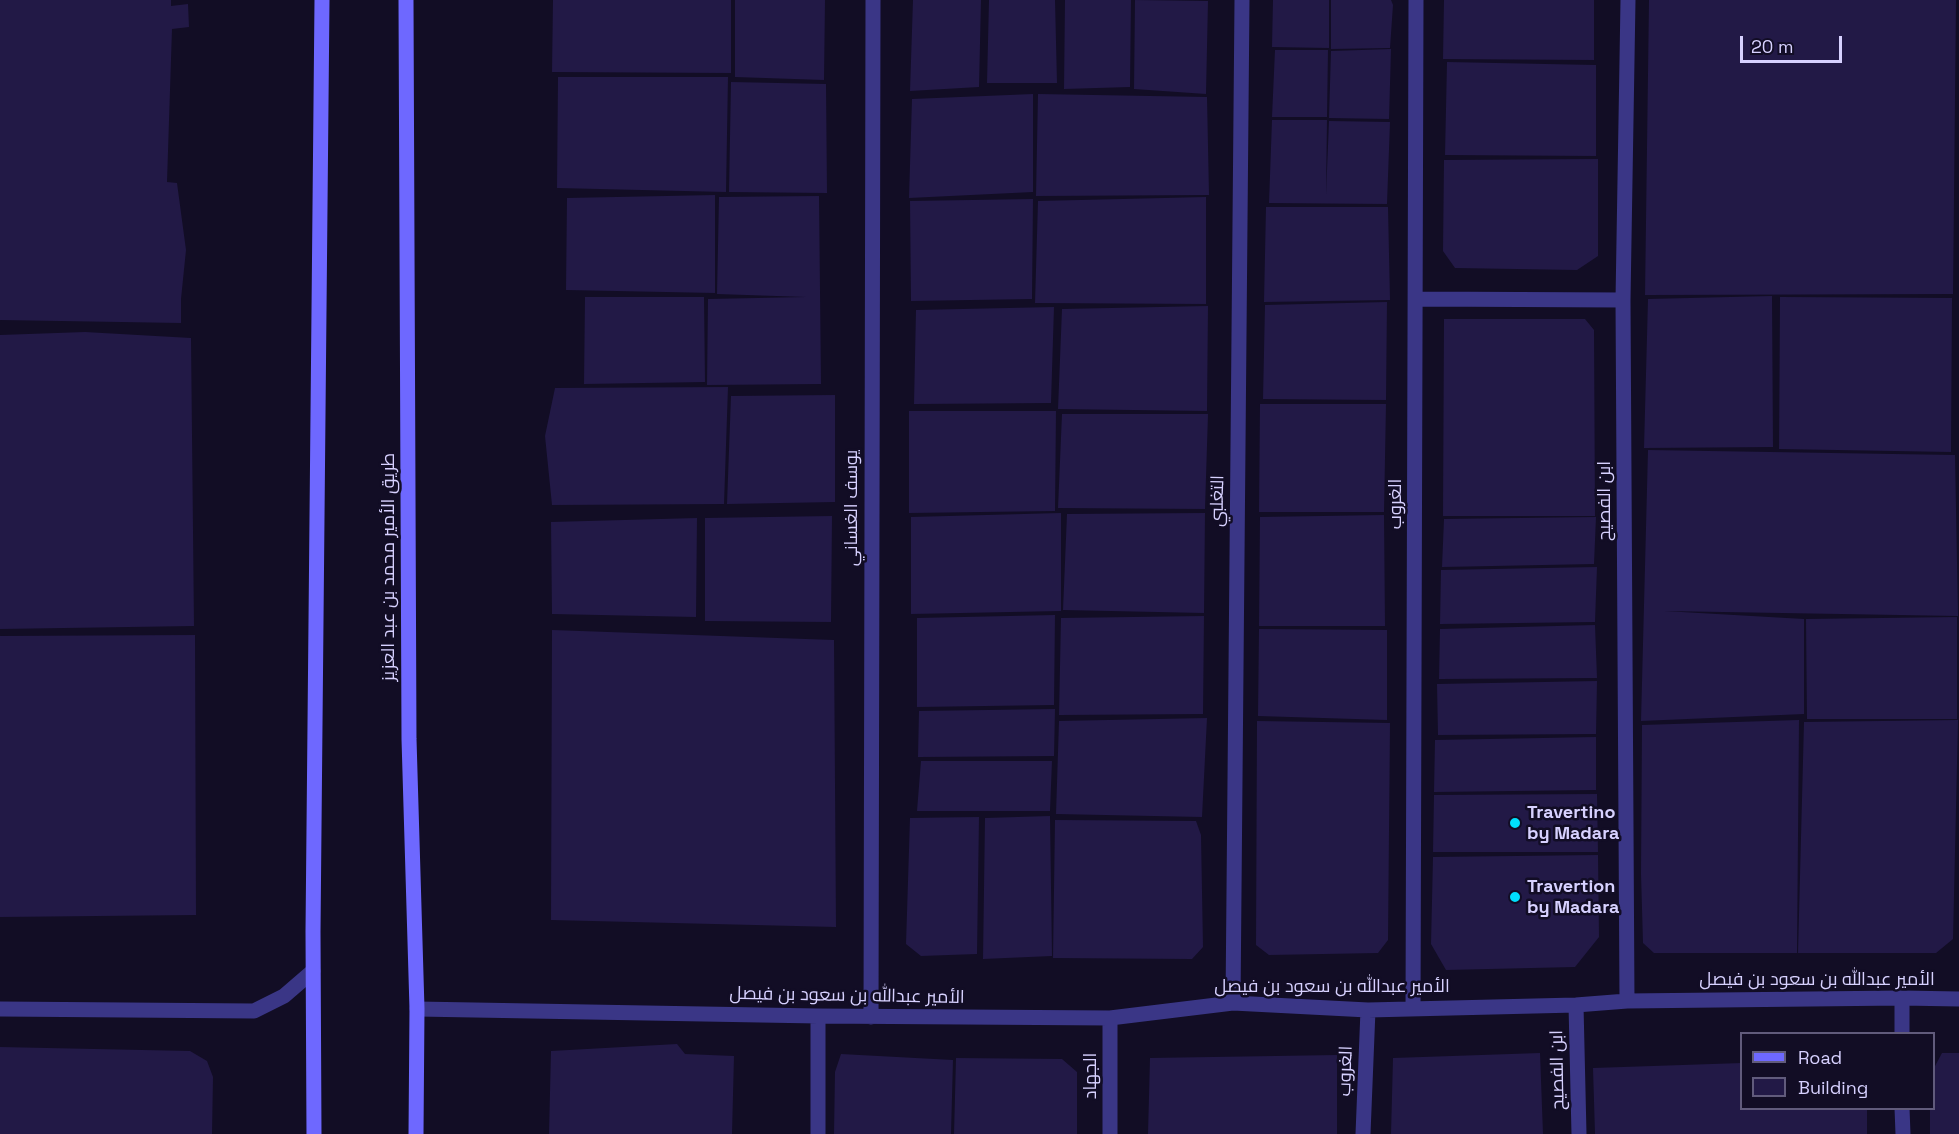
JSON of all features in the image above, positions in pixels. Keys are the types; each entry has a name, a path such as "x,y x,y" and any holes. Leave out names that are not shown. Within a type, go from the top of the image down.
{"main road":[{"path":"314,1134 313,971 322,0"},
{"name":"طريق الأمير محمد بن عبد العزيز","path":"406,0 409,727 417,1009 416,1134"}],"street":[{"name":"يوسف الغساني","path":"871,1017 873,0"},
{"name":"التغلبي","path":"1233,1003 1242,0"},
{"name":"الغروب","path":"1413,1009 1416,0"},
{"name":"ابن الفصيح","path":"1627,1001 1623,300 1628,0"},
{"path":"1416,299 1623,300"},
{"path":"0,1009 254,1011 284,996 313,971"},
{"path":"1902,998 1902,1032"},
{"name":"الأمير عبدالله بن سعود بن فيصل","path":"417,1009 871,1017 1110,1018 1233,1003 1368,1010 1576,1005 1627,1001 1959,999"},
{"name":"ابن الفصيح","path":"1576,1005 1579,1134"},
{"name":"الغروب","path":"1363,1134 1368,1010"},
{"path":"818,1016 818,1134"},
{"name":"الجهاد","path":"1110,1018 1110,1134"},
{"path":"1902,1110 1903,1134"}],"building":[{"path":"0,0 171,0 171,6 188,4 189,27 172,29 167,182 177,183 186,250 181,323 0,320"},
{"path":"553,0 731,0 731,73 552,72"},
{"path":"735,0 825,0 824,80 735,77"},
{"path":"913,0 981,0 979,87 910,91"},
{"path":"989,0 1055,0 1057,83 987,83"},
{"path":"1065,0 1131,0 1130,87 1064,89"},
{"path":"1135,0 1208,1 1206,94 1134,89"},
{"path":"1273,0 1329,0 1329,48 1272,47"},
{"path":"1331,0 1391,0 1393,5 1390,48 1331,49"},
{"path":"1444,0 1594,0 1594,60 1443,59"},
{"path":"1649,0 1956,0 1953,294 1645,295"},
{"path":"1391,49 1389,119 1329,118 1331,51"},
{"path":"1275,50 1328,50 1327,117 1272,117"},
{"path":"1447,62 1596,65 1596,156 1445,155"},
{"path":"558,77 728,77 726,192 557,188"},
{"path":"731,82 826,84 827,193 729,192"},
{"path":"1033,94 1033,192 909,198 912,99"},
{"path":"1038,94 1207,97 1209,195 1036,196"},
{"path":"1272,120 1327,120 1326,195 1329,121 1390,122 1387,204 1269,203"},
{"path":"1598,159 1598,256 1577,270 1455,268 1443,251 1444,160"},
{"path":"715,195 715,293 566,290 567,198"},
{"path":"819,196 821,384 707,385 708,299 806,297 717,294 719,197"},
{"path":"1206,197 1206,304 1035,303 1038,201"},
{"path":"1033,199 1032,299 911,301 910,201"},
{"path":"1266,207 1388,207 1390,300 1264,302"},
{"path":"1772,296 1773,447 1644,448 1648,299"},
{"path":"585,297 704,297 705,382 584,384"},
{"path":"1780,297 1952,298 1951,452 1779,449"},
{"path":"1387,302 1386,400 1263,399 1265,305"},
{"path":"1208,306 1207,411 1058,409 1062,309"},
{"path":"1054,307 1051,403 914,404 916,310"},
{"path":"1444,319 1585,319 1594,330 1595,516 1443,516"},
{"path":"85,332 191,338 194,626 0,629 0,335"},
{"path":"728,387 724,504 552,505 545,436 555,388"},
{"path":"835,395 835,502 727,504 731,396"},
{"path":"1260,404 1386,404 1384,512 1259,512"},
{"path":"909,411 1056,411 1055,511 909,513"},
{"path":"1062,414 1208,414 1205,509 1058,508"},
{"path":"1648,450 1955,455 1958,616 1664,611 1804,619 1804,714 1641,721"},
{"path":"1061,513 1061,611 911,614 911,517"},
{"path":"1205,513 1204,613 1063,610 1067,514"},
{"path":"1384,515 1385,626 1259,626 1260,517"},
{"path":"832,516 831,622 705,621 705,518"},
{"path":"1596,517 1594,564 1442,567 1444,519"},
{"path":"697,518 696,617 552,614 551,522"},
{"path":"1597,567 1595,622 1440,624 1441,570"},
{"path":"1055,615 1054,705 917,707 917,618"},
{"path":"1204,616 1203,714 1059,715 1061,618"},
{"path":"1957,617 1957,719 1807,719 1806,619"},
{"path":"1595,625 1597,678 1439,679 1440,629"},
{"path":"1259,629 1387,630 1387,720 1258,716"},
{"path":"552,630 834,640 836,927 551,920"},
{"path":"195,635 196,915 0,917 0,636"},
{"path":"1597,681 1596,734 1438,735 1437,684"},
{"path":"1055,709 1054,756 918,757 919,711"},
{"path":"1207,718 1202,817 1056,814 1059,721"},
{"path":"1799,720 1797,953 1654,953 1643,943 1642,725"},
{"path":"1958,720 1953,939 1936,953 1798,953 1804,722"},
{"path":"1257,721 1390,723 1388,940 1378,953 1269,955 1256,945"},
{"name":"Travertino by Madara","path":"1596,737 1596,790 1434,792 1435,740"},
{"path":"921,761 1052,761 1050,811 917,811"},
{"name":"Travertino by Madara","path":"1597,794 1598,852 1433,852 1434,795"},
{"path":"1050,816 1052,956 983,959 985,818"},
{"path":"979,817 977,954 921,956 906,944 910,818"},
{"path":"1055,820 1196,821 1201,835 1203,947 1192,959 1053,958"},
{"name":"Travertion by Madara","path":"1598,855 1599,937 1575,967 1446,970 1431,944 1433,857"},
{"path":"677,1044 685,1054 734,1056 732,1134 549,1134 551,1051"},
{"path":"0,1047 190,1051 207,1061 213,1077 212,1134 0,1134"},
{"path":"1540,1053 1543,1134 1391,1134 1393,1058"},
{"path":"1942,1053 1959,1053 1959,1134 1930,1134 1930,1110 1935,1110 1935,1066"},
{"path":"841,1054 953,1060 951,1134 834,1134 835,1072"},
{"path":"1337,1055 1337,1134 1148,1134 1150,1058"},
{"path":"956,1058 1062,1059 1077,1072 1077,1134 954,1134"},
{"path":"1740,1063 1740,1110 1867,1110 1867,1134 1595,1134 1593,1068"}],"place":[{"name":"Travertino by Madara","path":"1515,823"},
{"name":"Travertion by Madara","path":"1515,897"}]}
